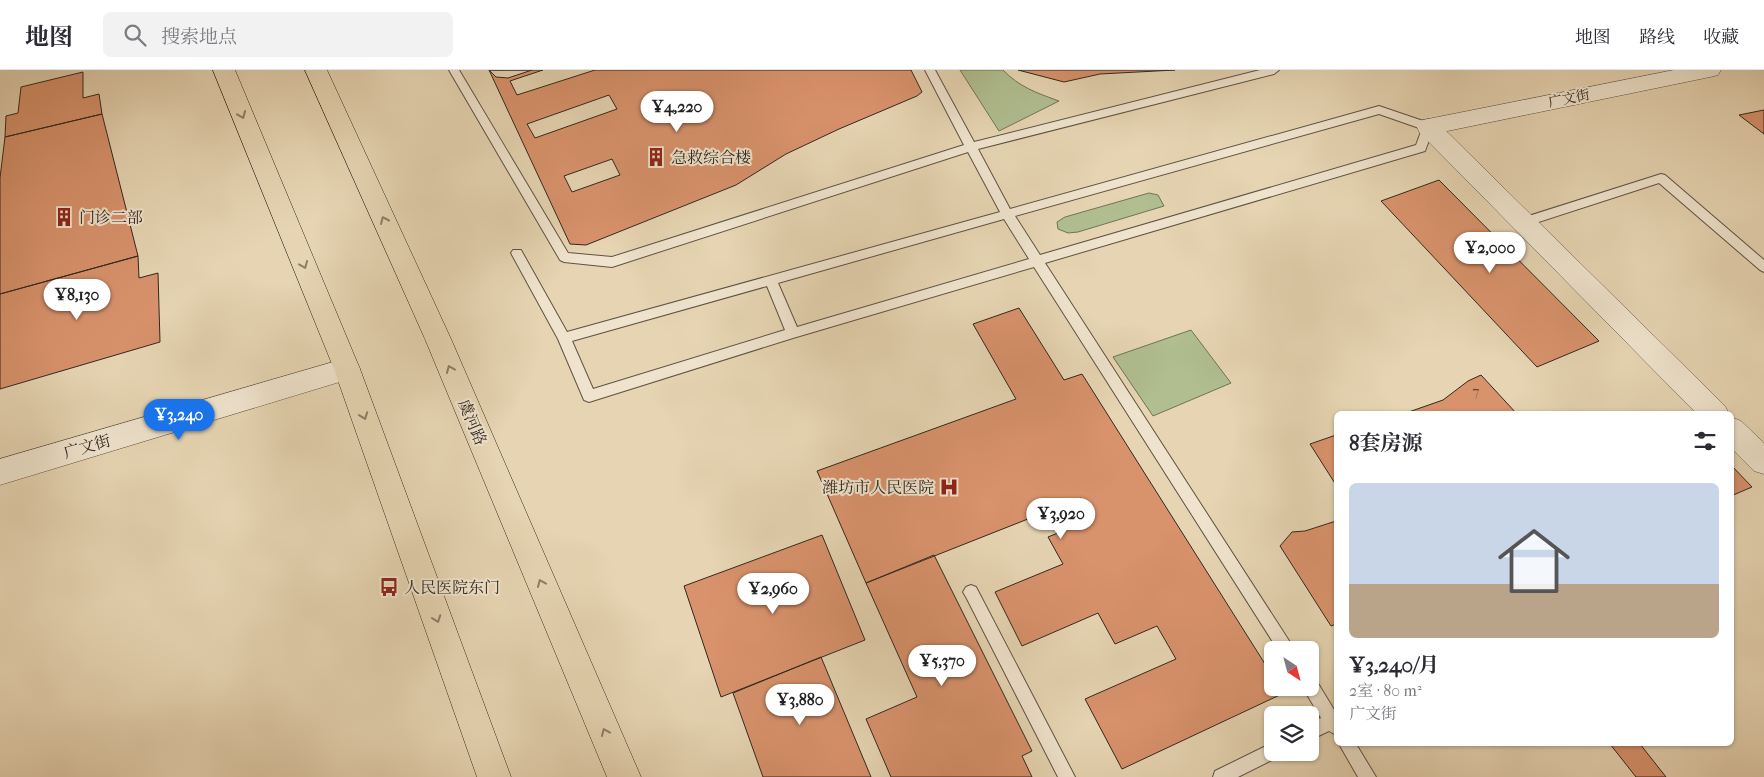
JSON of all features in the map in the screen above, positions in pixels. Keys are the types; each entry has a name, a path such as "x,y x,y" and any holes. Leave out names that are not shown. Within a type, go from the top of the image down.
{"main road":[{"path":"224,70 347,369 494,777"},
{"name":"虞河路","path":"316,70 438,339 624,777"}],"street":[{"name":"广文街","path":"1428,126 1710,70"},
{"path":"1428,126 1713,411"},
{"name":"广文街","path":"0,472 347,369"},
{"path":"1734,433 1764,462"}],"lane":[{"path":"454,70 564,257 612,262 971,148 1274,70"},
{"path":"930,70 1007,214 1281,641"},
{"path":"517,253 564,338 589,396 793,333 1421,148 1428,126 1380,110 564,338"},
{"path":"1524,222 1661,178 1764,267"},
{"path":"771,280 793,333"},
{"path":"970,592 1067,777"},
{"path":"1316,696 1334,724 1319,729"},
{"path":"1348,746 1368,777"},
{"path":"1221,777 1264,755"}],"green space":[{"path":"960,70 1003,70 1022,85 1059,101 999,131"},
{"path":"1149,193 1158,195 1164,206 1078,232 1068,233 1058,229 1057,222 1065,217"},
{"path":"1191,330 1231,383 1153,416 1113,357"}],"building":[{"name":"急救综合楼","path":"489,70 543,70 510,81 517,95 595,70 911,70 922,92 917,96 786,154 736,185 586,245 570,244","holes":["609,95 617,109 535,138 527,124","612,159 620,175 572,192 564,176"]},
{"path":"489,70 532,70 508,78 496,77"},
{"path":"1018,70 1175,70 1100,74 1064,82"},
{"path":"83,72 83,98 99,94 102,114 5,137 6,116 18,113 21,87"},
{"path":"1764,110 1764,134 1739,115"},
{"name":"门诊二部","path":"102,114 138,256 0,294 0,178 5,137"},
{"path":"1439,180 1599,341 1537,367 1381,201"},
{"path":"138,256 139,278 158,273 160,342 0,389 0,294"},
{"path":"1019,308 1064,380 1082,374 1264,662 1264,696 1278,696 1122,769 1085,699 1176,659 1157,626 1115,644 1098,613 1022,646 995,592 1063,564 1048,537 1093,519 1081,498 866,583 817,471 1016,399 973,324"},
{"path":"1481,375 1514,411 1412,411 1443,400 1468,381"},
{"path":"1334,436 1334,482 1310,444"},
{"path":"1734,468 1752,487 1734,495"},
{"path":"1334,522 1334,625 1331,626 1280,546 1292,532 1305,531"},
{"path":"822,535 865,640 721,697 684,586"},
{"path":"934,555 1032,751 1022,756 1032,777 891,777 866,719 917,697 866,583"},
{"path":"821,657 871,777 763,777 733,693"},
{"path":"1612,746 1642,746 1666,777 1636,777"}],"place":[{"name":"急救综合楼","path":"656,157"},
{"name":"门诊二部","path":"64,217"},
{"name":"潍坊市人民医院","path":"949,487"},
{"name":"人民医院东门","path":"389,587"}]}
